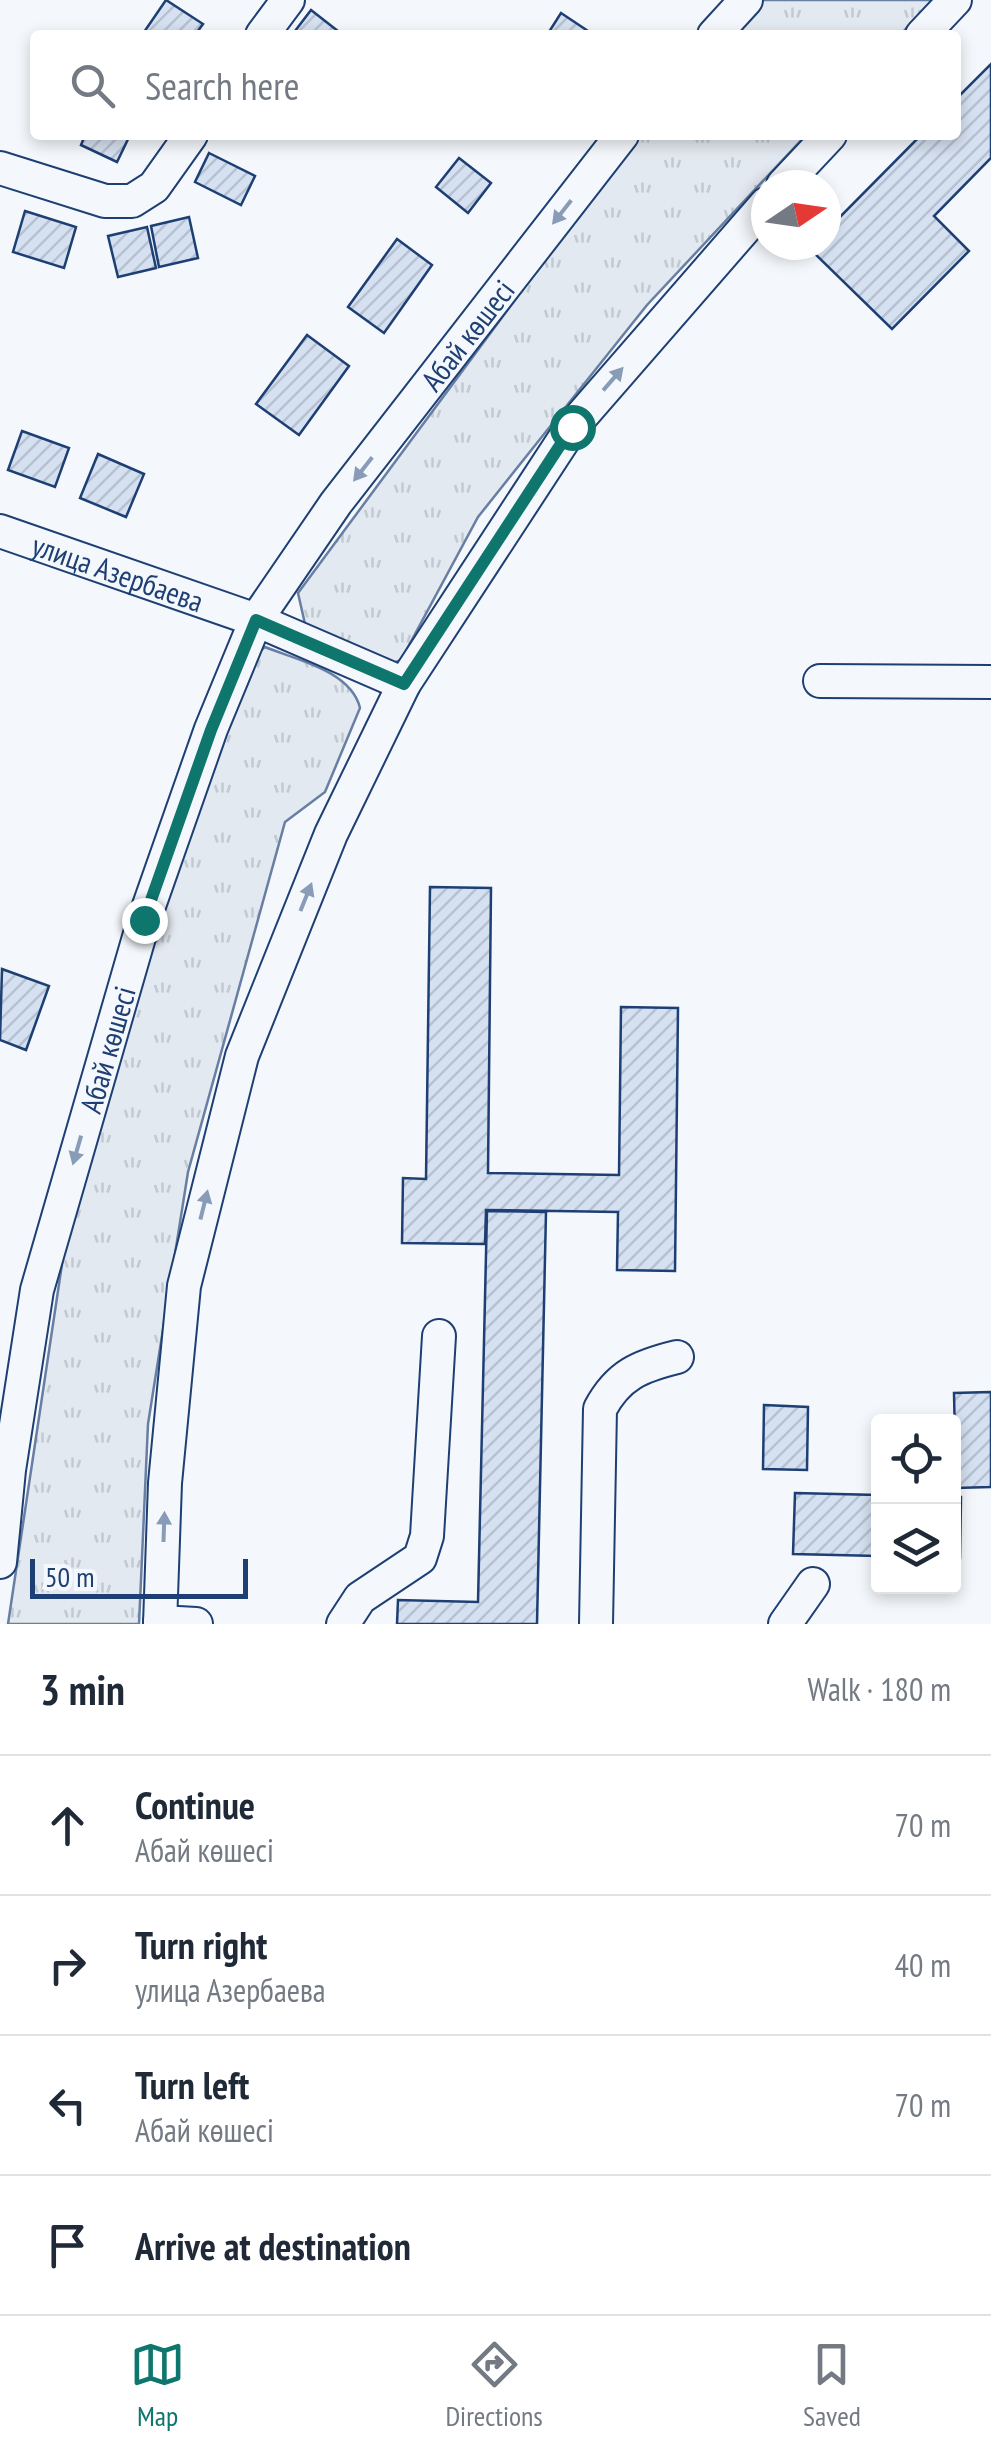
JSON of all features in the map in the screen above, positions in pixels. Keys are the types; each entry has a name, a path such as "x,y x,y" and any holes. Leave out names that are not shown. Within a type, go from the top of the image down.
{"street":[{"path":"266,30 288,0"},
{"path":"719,30 746,0"},
{"path":"927,30 955,0"},
{"path":"0,168 104,201 132,202 154,187 187,140"},
{"name":"Абай көшесі","path":"0,1562 9,1470 36,1290 144,920 211,730 256,620 336,503 618,140"},
{"path":"797,170 825,140"},
{"path":"196,1624 160,1623 165,1483 184,1286 242,1056 331,834 404,684 572,427 751,221"},
{"name":"улица Азербаева","path":"0,531 256,620 404,684"},
{"path":"820,681 991,682"},
{"path":"344,1624 360,1598 420,1558 427,1536 439,1336"},
{"path":"596,1624 600,1409 611,1388 632,1373 677,1357"},
{"path":"785,1624 813,1584"}],"green space":[{"path":"756,0 933,0 905,30 729,30"},
{"path":"633,140 801,140 773,170 751,170 751,194 647,305 478,517 401,660 386,666 305,624 298,593"},
{"path":"265,647 334,676 355,695 360,708 325,792 285,822 188,1172 148,1424 139,1624 8,1624 70,1211 193,812 243,665"}],"building":[{"path":"166,0 203,24 199,30 145,30"},
{"path":"311,10 337,30 296,30"},
{"path":"561,13 586,30 550,30"},
{"path":"991,64 991,158 934,216 969,251 892,329 821,260 841,260 841,216 916,140 961,140 961,94"},
{"path":"83,140 128,140 117,162 81,145"},
{"path":"209,153 255,176 241,205 195,182"},
{"path":"459,158 491,183 468,213 436,187"},
{"path":"25,211 76,227 64,268 13,252"},
{"path":"189,217 198,258 159,267 151,226"},
{"path":"147,227 156,268 118,277 108,236"},
{"path":"397,239 432,265 384,333 348,307"},
{"path":"307,335 349,366 299,435 256,404"},
{"path":"22,431 69,448 55,487 8,470"},
{"path":"98,454 144,474 126,517 80,498"},
{"path":"430,887 491,888 488,1173 619,1175 621,1007 678,1008 675,1271 617,1270 618,1212 486,1210 485,1244 402,1243 403,1178 426,1179"},
{"path":"2,969 49,986 26,1050 0,1040"},
{"path":"487,1211 546,1212 537,1624 397,1624 398,1600 478,1602"},
{"path":"991,1392 991,1487 961,1488 961,1414 954,1414 954,1393"},
{"path":"764,1405 808,1407 807,1470 763,1469"},
{"path":"795,1493 871,1495 871,1556 793,1554"}],"route":[{"path":"144,920 211,730 256,620 404,684 572,427"}]}
